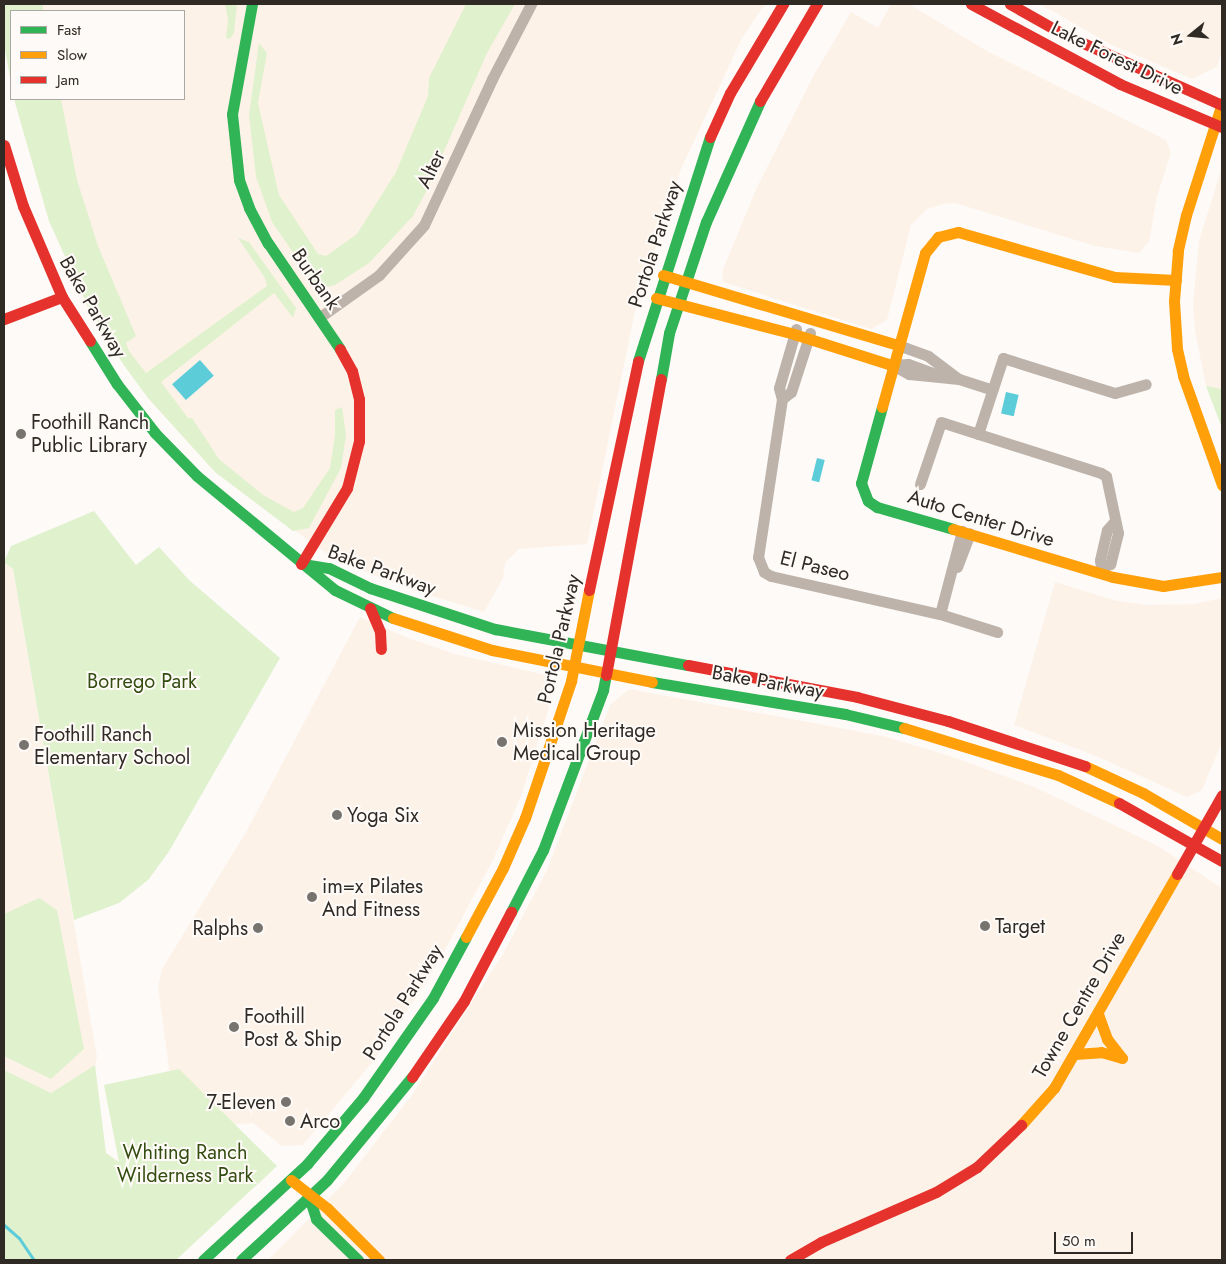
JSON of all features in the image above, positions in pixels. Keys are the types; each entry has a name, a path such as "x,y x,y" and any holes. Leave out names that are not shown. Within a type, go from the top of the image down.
{"main road":[{"name":"Burbank","path":"252,4 232,114 233,147 240,180 249,208 268,243 320,317 352,371 359,399 359,441 347,488 301,564"},
{"name":"Portola Parkway","path":"203,1260 291,1180 363,1098 433,998 503,868 525,818 575,668 630,390 663,276 711,135 730,94 783,4"},
{"name":"Portola Parkway","path":"241,1260 309,1198 402,1091 464,1001 543,850 598,708 670,333 686,282 706,222 756,107 817,4"},
{"name":"Lake Forest Drive","path":"971,4 1120,84 1219,126"},
{"name":"Lake Forest Drive","path":"1010,4 1063,34 1222,104"},
{"path":"1222,104 1219,126 1186,216 1176,280 1175,326 1183,376 1222,485"},
{"name":"Bake Parkway","path":"4,145 23,206 62,297 84,336 155,433 197,476 301,564 335,590 401,622 492,650 575,668 846,714 942,737 1058,775 1134,810 1194,843 1222,861"},
{"name":"Auto Center Drive","path":"1176,280 1115,277 958,232 947,233 934,241 925,253 861,474 863,492 877,507 1103,571 1164,586 1222,577"},
{"path":"663,276 799,318 898,344"},
{"path":"4,319 62,297"},
{"path":"656,298 794,334 892,365"},
{"name":"Bake Parkway","path":"301,564 329,568 370,588 495,629 579,647 857,697 948,721 1065,757 1142,793 1222,839"},
{"path":"329,568 351,590 376,602 401,622"},
{"path":"370,608 380,632 381,649"},
{"path":"846,714 867,712 910,720 948,721"},
{"name":"Towne Centre Drive","path":"790,1260 821,1242 936,1192 977,1167 1054,1088 1222,795"},
{"path":"1075,1054 1101,1052 1122,1058 1107,1039 1098,1014"},
{"path":"291,1180 309,1198 327,1208 379,1260"},
{"path":"309,1198 316,1219 358,1260"}],"street":[{"name":"Alter","path":"320,317 379,275 424,224 492,79 531,4"},
{"name":"El Paseo","path":"799,318 779,388 782,399 758,557 764,572 780,578 940,614 997,632"},
{"name":"El Paseo","path":"782,399 791,392 813,322"},
{"path":"898,344 928,356 958,380"},
{"path":"978,434 1003,358 1116,393 1146,384"},
{"path":"892,365 909,374 958,380 992,390"},
{"path":"920,484 941,422 1106,476 1114,522 1107,530 1100,560 1103,571"},
{"path":"940,614 951,574 966,532"}],"shaded area":[{"path":"4,4 765,4 742,38 681,169 635,311 587,544 519,549 505,563 503,578 484,612 410,589 334,559 215,472 148,398 88,307 49,221 14,100 185,100 185,10 10,10 10,77 4,44"},
{"path":"891,4 909,4 987,51 1166,140 1171,153 1157,196 1149,242 1139,253 1095,246 955,203 943,204 927,209 911,225 887,320 871,329 723,282 722,272 757,187 814,75 851,12 878,28"},
{"path":"1040,4 1222,4 1222,51 1217,67 1192,79 1112,45"},
{"path":"1222,167 1222,389 1206,386 1195,331 1193,304 1199,241"},
{"name":"Foothill Ranch Elementary School","path":"4,562 13,569 97,1057 95,1065 51,1093 4,1070"},
{"path":"1055,582 1117,601 1147,605 1195,604 1222,598 1222,742 1202,790 1187,797 1096,756 1014,725"},
{"path":"360,617 408,638 455,654 545,675 551,701 521,796 493,860 432,974 374,1060 303,1145 282,1146 253,1123 213,1126 171,1083 158,987 162,969 246,832"},
{"path":"629,689 883,736 950,756 1032,786 1156,845 1222,888 1222,1260 268,1260 344,1183 412,1095 503,954 547,870 610,705"}],"green space":[{"path":"4,4 43,4 43,10 10,10 10,77 4,44"},
{"path":"225,4 237,4 234,33 230,39 226,38 228,20"},
{"path":"466,4 515,4 487,53 427,190 413,216 369,263 335,285 326,287 314,283 272,222 256,177 249,115 259,43 267,53 258,103 279,195 318,254 326,256 357,234 396,172 428,96 429,78"},
{"path":"14,100 61,100 77,180 98,246 136,336 126,343 129,351 146,373 267,286 265,278 238,238 249,242 296,308 293,318 274,293 161,382 188,418 192,418 219,459 263,495 294,512 303,508 330,468 335,435 335,410 342,407 346,435 341,468 309,528 293,531 215,472 148,398 123,364 88,307 49,221"},
{"path":"1206,386 1222,389 1222,428"},
{"name":"Borrego Park","path":"94,511 136,565 159,547 189,580 280,658 168,853 148,880 119,903 74,920 13,569 4,562 11,546"},
{"path":"39,898 57,910 84,1049 51,1079 4,1056 4,914"},
{"name":"Whiting Ranch Wilderness Park","path":"95,1065 106,1153 119,1162 104,1085 179,1069 277,1166 176,1260 4,1260 4,1070 51,1093"}],"water":[{"path":"200,360 214,376 186,400 172,384"},
{"path":"1006,392 1019,395 1014,416 1001,413"},
{"path":"817,458 825,460 819,482 811,480"}],"waterway":[{"path":"4,1225 19,1238 34,1260"}],"traffic: fast":[{"path":"252,4 232,114 239,180 249,208 268,243 340,349"},
{"path":"661,379 669,333 706,222 760,101"},
{"path":"638,361 710,137"},
{"path":"90,341 117,384 155,433 197,476 335,590 393,618"},
{"path":"882,407 861,483 868,501 877,507 953,529"},
{"path":"303,564 329,568 370,588 495,629 688,665"},
{"path":"511,912 543,850 603,690 606,675"},
{"path":"652,682 845,714 904,728"},
{"path":"203,1260 307,1164 363,1098 433,998 466,937"},
{"path":"241,1260 327,1180 412,1077"},
{"path":"309,1197 316,1219 358,1260"}],"traffic: slow":[{"path":"1222,103 1186,215 1178,251 1174,301 1177,349 1183,376 1222,485"},
{"path":"882,407 925,253 938,237 958,232 1115,277 1176,280"},
{"path":"663,275 898,345"},
{"path":"656,298 794,334 892,365"},
{"path":"953,529 1113,577 1163,586 1222,577"},
{"path":"466,937 503,868 525,818 571,681 589,590"},
{"path":"393,618 492,650 652,682"},
{"path":"904,728 1058,775 1119,803"},
{"path":"1085,766 1143,793 1222,839"},
{"path":"1021,1125 1054,1088 1177,874"},
{"path":"1098,1014 1107,1039 1122,1058"},
{"path":"1075,1054 1101,1052 1122,1058"},
{"path":"291,1180 327,1208 379,1260"}],"traffic: jam":[{"path":"710,137 730,93 783,4"},
{"path":"760,101 817,4"},
{"path":"971,4 1120,84 1222,127"},
{"path":"1010,4 1063,34 1222,105"},
{"path":"4,145 23,206 62,297 90,341"},
{"path":"4,319 62,297"},
{"path":"301,564 347,488 359,441 359,399 352,371 340,349"},
{"path":"589,590 638,361"},
{"path":"606,675 661,379"},
{"path":"370,608 380,632 381,649"},
{"path":"688,665 857,697 948,721 1085,766"},
{"path":"1177,874 1222,795"},
{"path":"1119,803 1222,861"},
{"path":"412,1077 464,1001 511,912"},
{"path":"790,1260 821,1242 936,1192 977,1167 1021,1125"}],"place":[{"name":"Foothill Ranch Public Library","path":"21,434"},
{"name":"Mission Heritage Medical Group","path":"502,742"},
{"name":"Foothill Ranch Elementary School","path":"24,745"},
{"name":"Yoga Six","path":"337,815"},
{"name":"im=x Pilates And Fitness","path":"312,897"},
{"name":"Target","path":"985,926"},
{"name":"Ralphs","path":"258,928"},
{"name":"Foothill Post & Ship","path":"234,1027"},
{"name":"7-Eleven","path":"286,1102"},
{"name":"Arco","path":"290,1121"}]}
